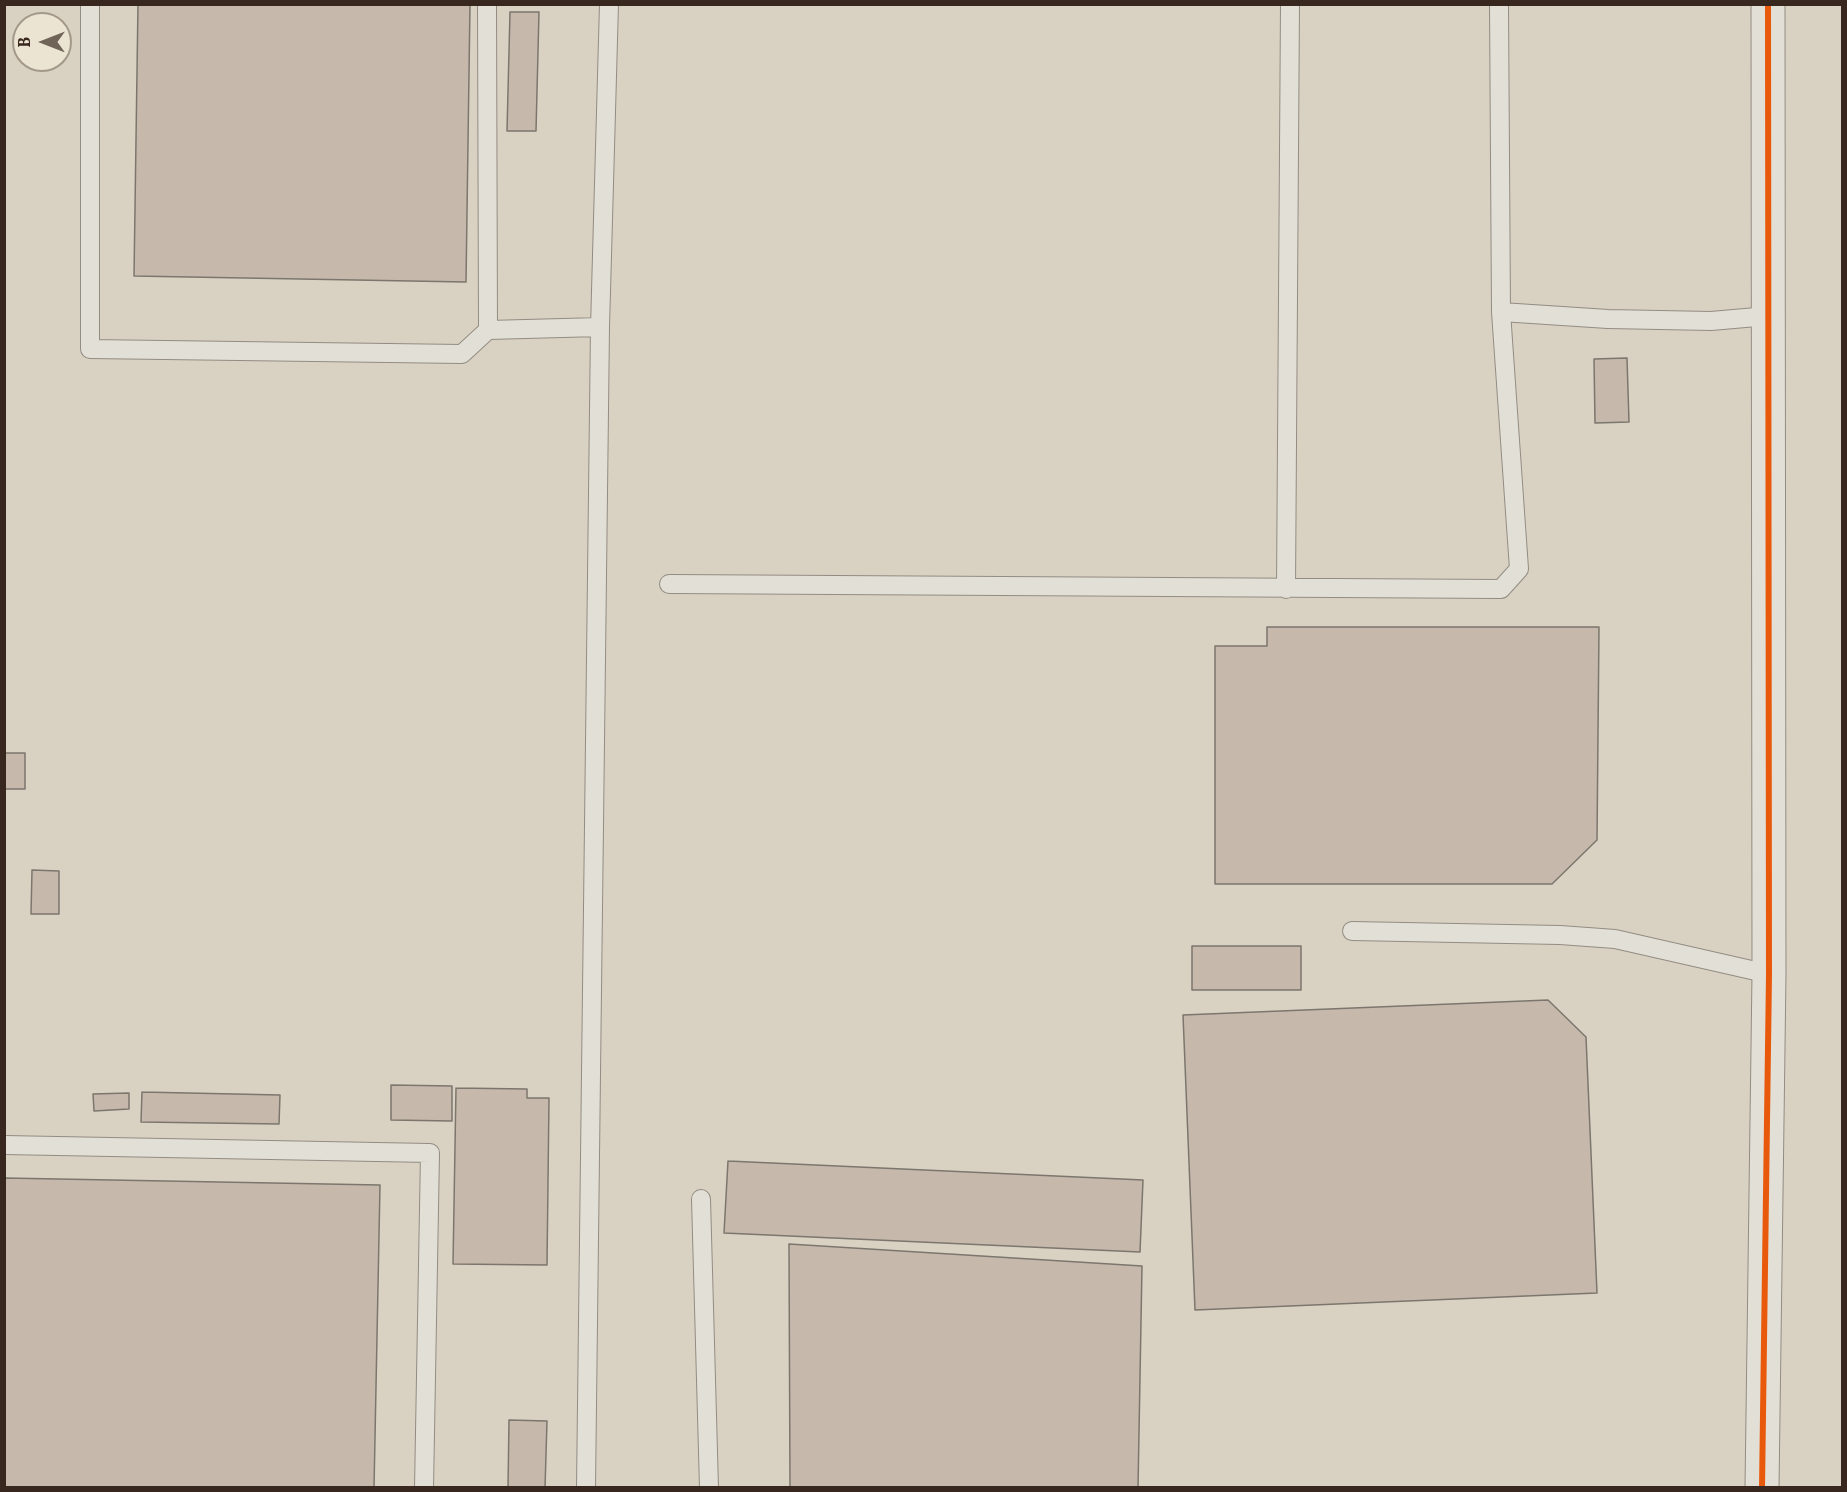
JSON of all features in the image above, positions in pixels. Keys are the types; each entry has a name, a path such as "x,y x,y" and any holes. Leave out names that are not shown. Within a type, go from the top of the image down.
{"street":[{"path":"1762,1488 1769,974 1768,4"}],"lane":[{"path":"90,4 90,349 462,354 488,330 600,327"},
{"path":"487,4 488,330"},
{"path":"586,1488 600,327 609,4"},
{"path":"1286,589 1290,4"},
{"path":"669,584 1501,589 1520,569 1501,312 1498,4"},
{"path":"1501,312 1608,319 1700,321 1768,316"},
{"path":"1352,931 1560,935 1615,939 1769,974"},
{"path":"4,1144 430,1153 424,1488"},
{"path":"701,1199 709,1488"}],"building":[{"path":"138,4 470,4 466,282 134,276"},
{"path":"510,12 539,12 536,131 507,131"},
{"path":"1627,358 1629,422 1595,423 1594,359"},
{"path":"1267,627 1599,627 1597,840 1552,884 1215,884 1215,646 1267,646"},
{"path":"4,753 25,753 25,789 4,789"},
{"path":"32,870 59,871 59,914 31,914"},
{"path":"1192,946 1301,946 1301,990 1192,990"},
{"path":"1548,1000 1586,1037 1597,1293 1195,1310 1183,1015"},
{"path":"391,1085 452,1086 452,1121 391,1120"},
{"path":"456,1088 527,1089 527,1098 549,1098 547,1265 453,1264"},
{"path":"142,1092 280,1095 279,1124 141,1122"},
{"path":"129,1093 129,1109 94,1111 93,1094"},
{"path":"728,1161 1143,1180 1140,1252 724,1233"},
{"path":"4,1178 380,1185 374,1488 4,1488"},
{"path":"789,1244 1142,1266 1138,1488 790,1488"},
{"path":"509,1420 547,1421 545,1488 508,1488"}],"cycle path":[{"path":"1762,1488 1769,974 1768,4"}]}
